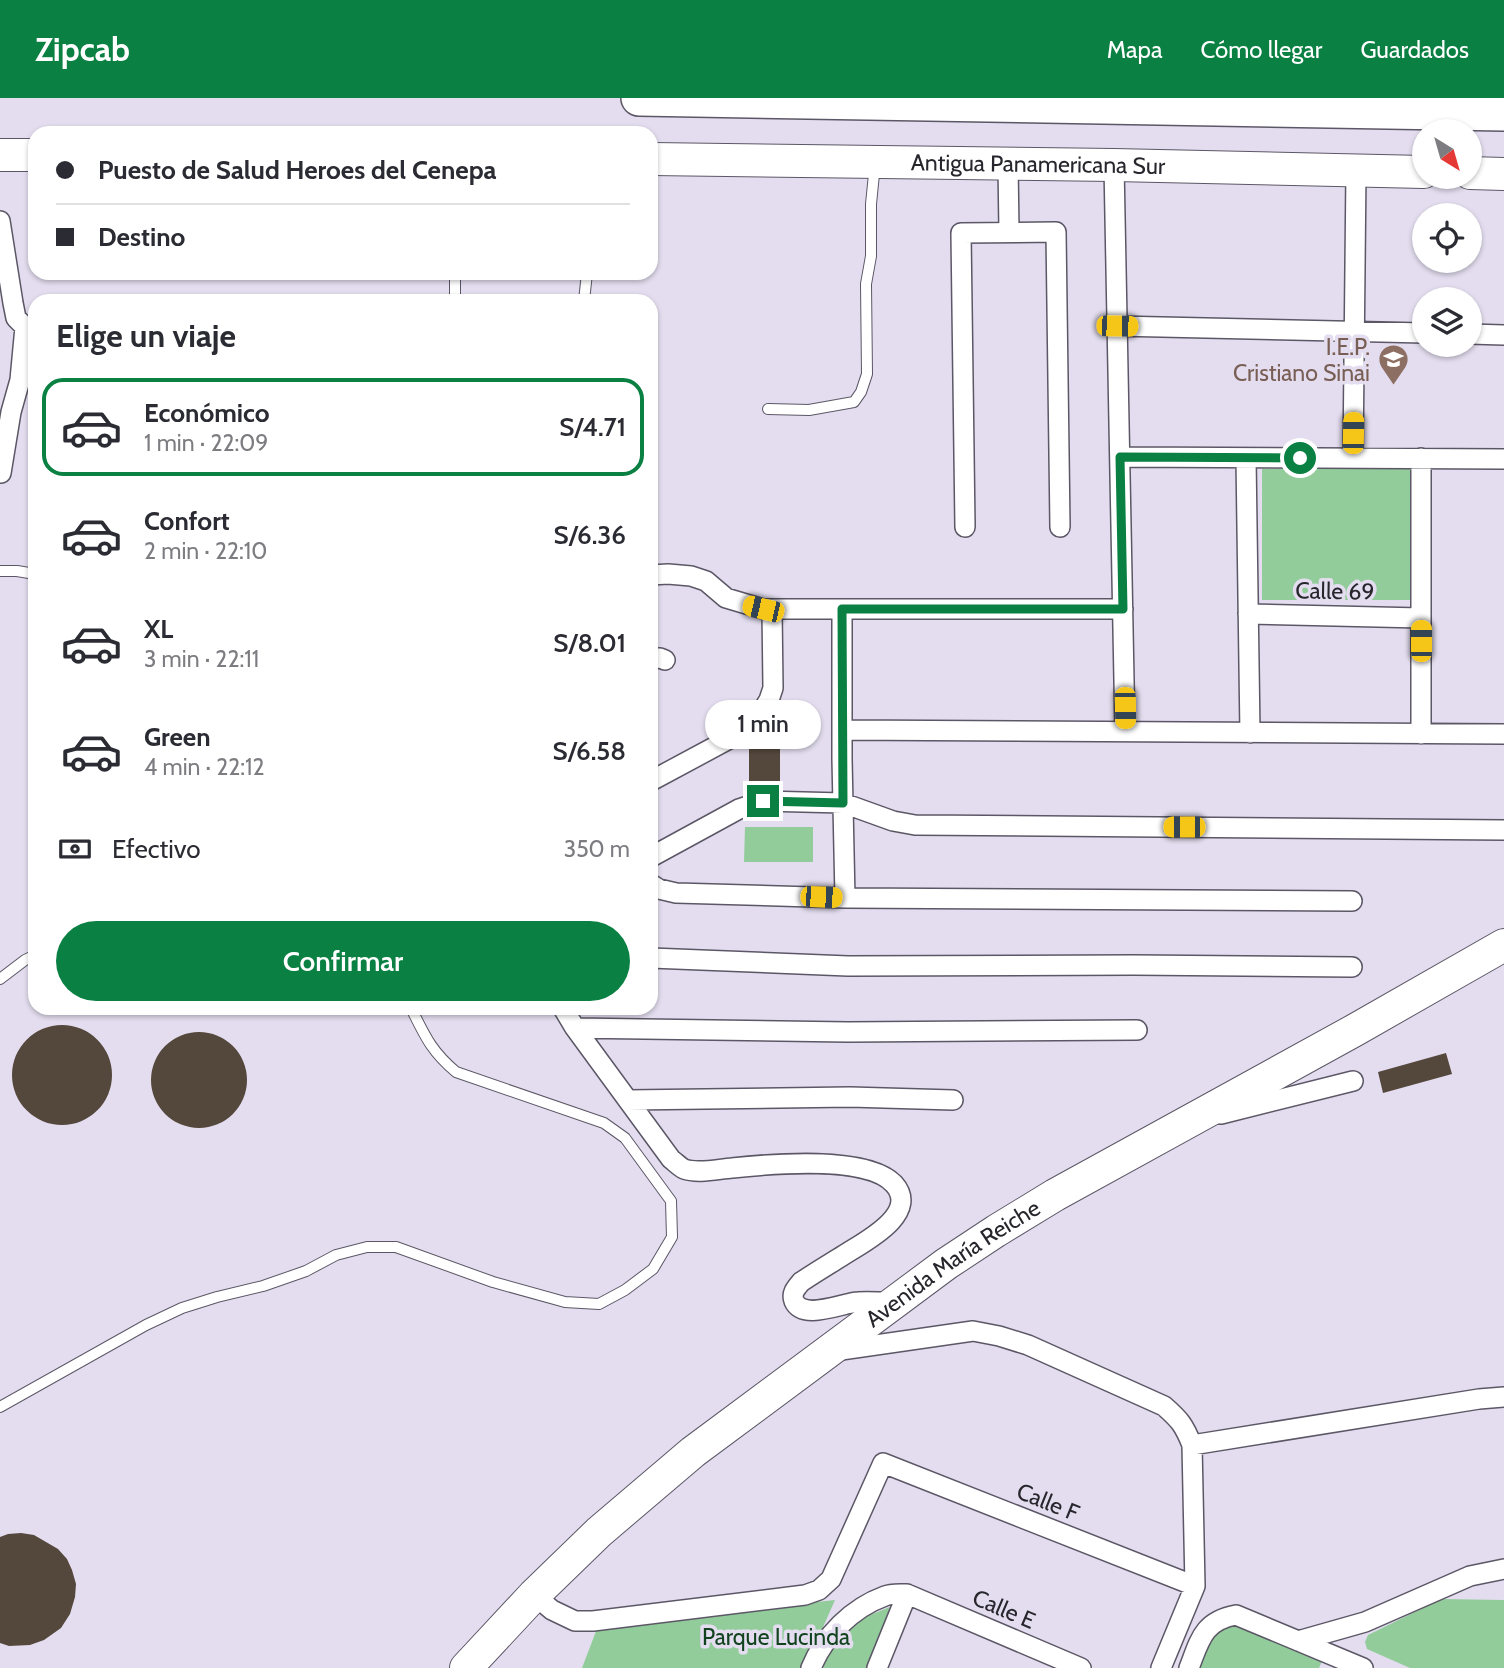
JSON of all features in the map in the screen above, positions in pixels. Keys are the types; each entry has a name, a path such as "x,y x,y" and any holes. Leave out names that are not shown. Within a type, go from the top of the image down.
{"highway":[{"path":"639,98 1504,113"}],"main road":[{"path":"0,155 28,155"},
{"name":"Antigua Panamericana Sur","path":"658,159 1412,172"},
{"path":"1482,173 1504,174"},
{"name":"Avenida María Reiche","path":"466,1668 534,1595 599,1532 693,1452 892,1303 996,1231 1055,1195 1504,945"}],"street":[{"path":"1008,164 1009,232"},
{"path":"1114,166 1125,732"},
{"path":"1353,458 1356,171"},
{"path":"0,221 16,317 28,326"},
{"path":"965,527 961,233 1056,232 1060,527"},
{"path":"1117,326 1412,333"},
{"path":"1482,334 1504,335"},
{"path":"1,473 11,412 28,338"},
{"path":"1120,457 1504,459"},
{"path":"1246,458 1250,733"},
{"path":"1421,458 1421,734"},
{"path":"658,575 691,576 706,581 726,598 763,609 1123,609"},
{"path":"658,777 731,738 761,713 773,688 772,608"},
{"path":"842,609 845,898"},
{"name":"Calle 69","path":"1248,614 1421,618"},
{"path":"842,730 1504,734"},
{"path":"658,853 739,809 763,801 843,803 893,821 915,825 1504,830"},
{"path":"658,888 676,893 845,898 1352,901"},
{"path":"658,958 848,966 1352,967"},
{"path":"567,1015 671,1159 684,1169 699,1171 784,1163 854,1166 887,1177 897,1187 901,1200 896,1216 881,1232 801,1282 793,1291 793,1300 800,1308 810,1312 857,1302 892,1303"},
{"path":"575,1028 848,1032 1137,1030"},
{"path":"1187,1123 1353,1082"},
{"path":"628,1100 850,1097 953,1100"},
{"path":"826,1352 973,1331 1028,1345 1164,1406 1174,1415 1184,1425 1192,1445 1195,1586 1161,1668"},
{"path":"1192,1445 1504,1397"},
{"name":"Calle F","path":"534,1595 552,1610 575,1621 593,1621 805,1595 819,1590 831,1579 883,1463 1195,1586"},
{"path":"1298,1641 1365,1622 1470,1577 1504,1569"},
{"path":"811,1668 817,1653 855,1612 887,1594 907,1594 877,1668"},
{"name":"Calle E","path":"907,1594 1081,1668"},
{"path":"1189,1668 1202,1637 1213,1623 1236,1615 1298,1641 1329,1661 1363,1668"}],"lane":[{"path":"768,408 809,410 829,407 853,402 861,392 867,374 866,284 871,256 871,204 876,163"},
{"path":"0,572 28,572"},
{"path":"0,979 28,958"},
{"path":"0,1407 146,1325 182,1308 263,1286 306,1271 336,1255 367,1247 396,1247 494,1282 565,1302 599,1304 625,1290 653,1269 672,1237 671,1200 625,1138 604,1123 456,1072 429,1044 414,1015"}],"green space":[{"path":"1413,468 1413,600 1262,600 1262,469"},
{"path":"745,827 813,827 813,862 744,862"},
{"path":"1441,1599 1504,1600 1504,1668 1410,1668 1367,1649 1365,1642 1368,1635"},
{"name":"Parque Lucinda","path":"835,1600 805,1668 582,1668 598,1626"},
{"path":"890,1607 867,1668 820,1668 837,1639 848,1628"},
{"path":"1238,1623 1323,1659 1319,1668 1195,1668 1204,1646 1226,1624"}],"building":[{"path":"770,721 780,729 780,785 749,785 749,739"},
{"path":"62,1025 81,1029 97,1040 108,1056 112,1075 108,1094 97,1110 81,1121 62,1125 43,1121 27,1110 16,1094 12,1075 16,1056 27,1040 43,1029"},
{"path":"199,1032 217,1035 233,1046 244,1062 247,1080 244,1098 233,1114 217,1125 199,1128 181,1125 165,1114 154,1098 151,1080 154,1062 165,1046 181,1035"},
{"path":"1446,1053 1452,1074 1383,1093 1378,1072"},
{"path":"21,1533 34,1535 58,1549 67,1559 76,1584 75,1597 70,1614 61,1628 44,1640 30,1645 9,1646 0,1643 0,1537"}],"place":[{"name":"I.E.P. Cristiano Sinai","path":"1393,387"}],"route":[{"path":"763,801 843,803 842,609 1123,609 1120,457 1300,458"}]}
